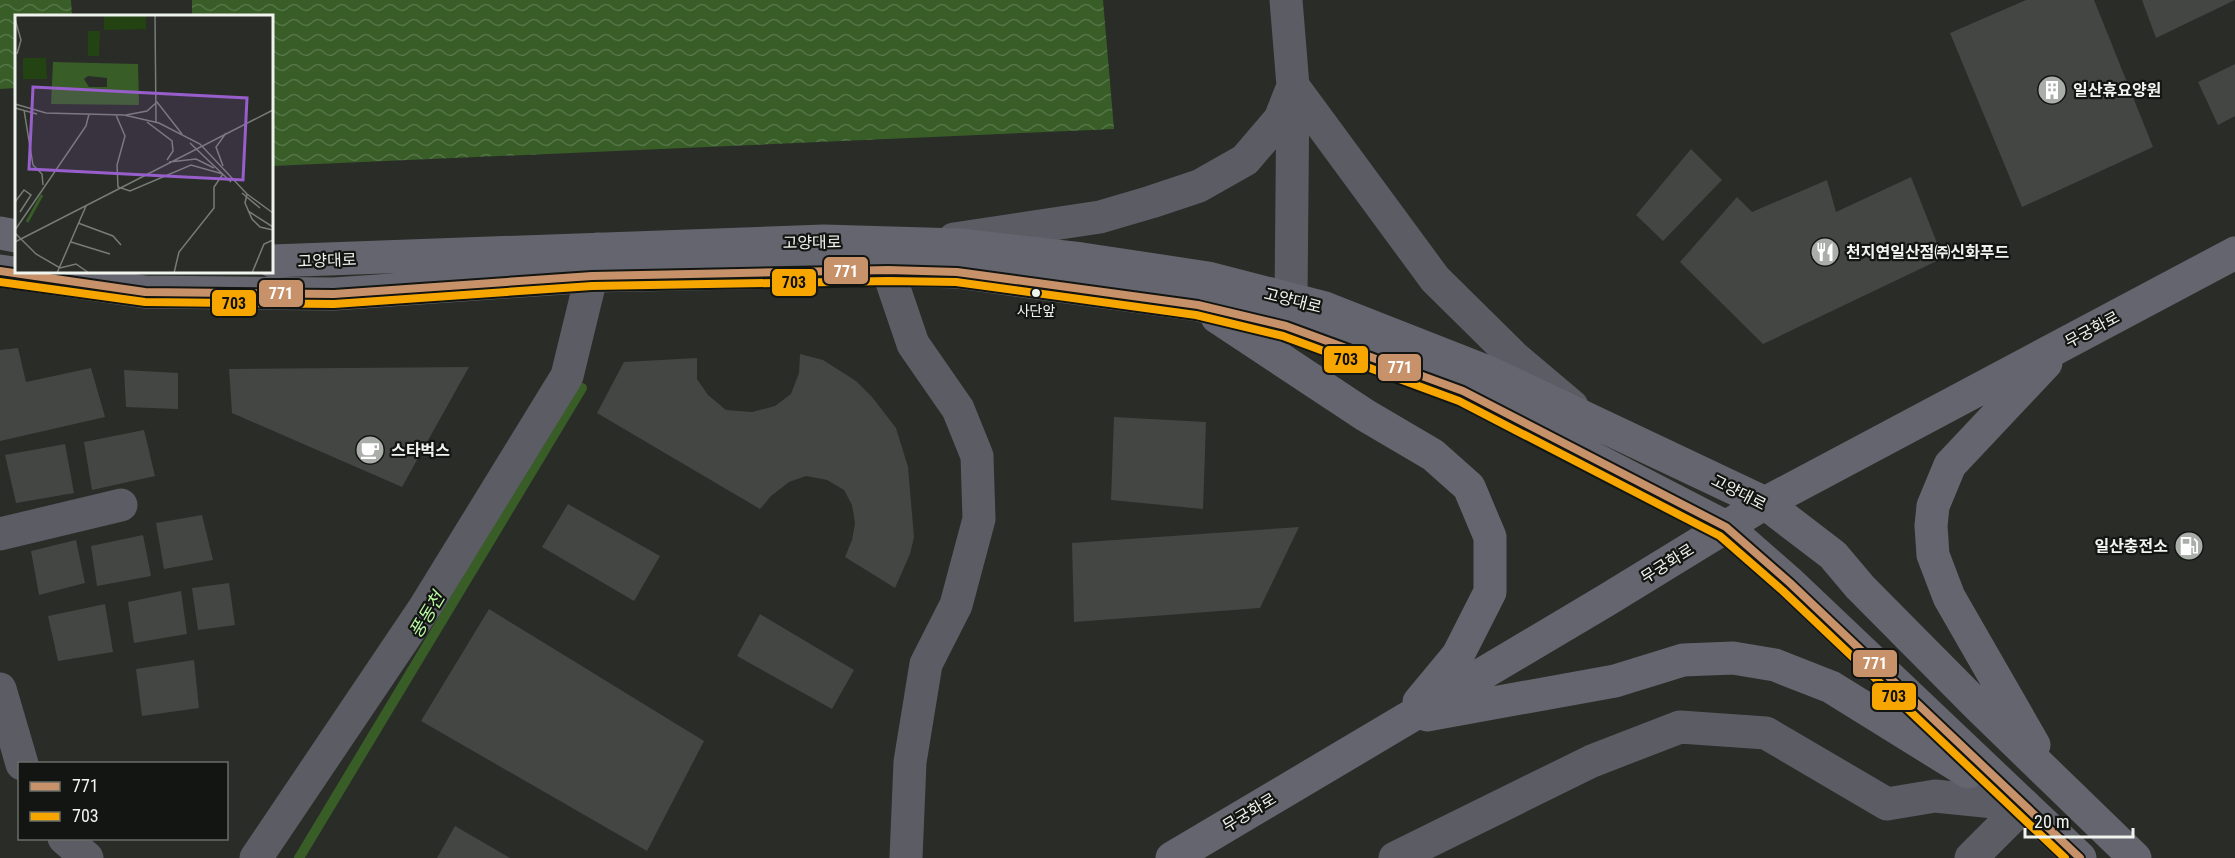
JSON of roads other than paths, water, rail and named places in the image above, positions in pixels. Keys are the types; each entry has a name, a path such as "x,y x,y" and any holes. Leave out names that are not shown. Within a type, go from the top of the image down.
{"main road":[{"path":"0,232 15,236"},
{"name":"고양대로","path":"0,271 145,292 334,294 595,263 824,241 957,272 1198,305 1286,326 1463,391 1726,527 1790,583 2080,858"},
{"name":"고양대로","path":"883,256 923,244 960,245 1082,259 1208,279 1325,308 1488,372 1765,503 1833,555 1868,595 2134,858"},
{"name":"무궁화로","path":"1172,858 1605,601 1765,503 2235,253"},
{"name":"고양대로","path":"273,261 595,263"},
{"path":"1198,305 1365,415 1433,455 1469,487 1490,537 1490,592 1458,655 1405,719"},
{"path":"2052,777 1949,597 1933,555 1931,526 1933,506 1950,465 2066,342"},
{"path":"1405,719 1615,681 1683,660 1733,658 1775,665 1831,687 2024,805"}],"street":[{"path":"1286,0 1293,86 1291,299"},
{"path":"923,244 1100,217 1199,186 1245,160 1280,119 1293,86"},
{"path":"1293,86 1435,279 1514,357 1584,416"},
{"path":"883,256 913,344 958,409 977,456 979,519 956,605 926,664 910,762 906,858"},
{"path":"256,858 425,607 567,376 595,263"},
{"path":"0,534 121,505"},
{"path":"0,689 21,762"},
{"path":"1395,858 1592,761 1680,727 1766,733 1887,804 1935,796 2024,805"},
{"path":"1971,858 2024,805"},
{"path":"66,840 87,858"}],"water":[{"path":"0,0 71,0 72,15 15,15 15,88 0,89"},
{"path":"192,0 1103,0 1114,129 273,166 273,15 192,15"}],"waterway":[{"name":"풍동천","path":"299,858 582,388"}],"place":[{"name":"일산휴요양원","path":"2052,90"},
{"name":"천지연일산점㈜신화푸드","path":"1825,252"},
{"name":"사단앞","path":"1036,293"},
{"name":"스타벅스","path":"370,450"},
{"name":"일산충전소","path":"2189,546"}]}
